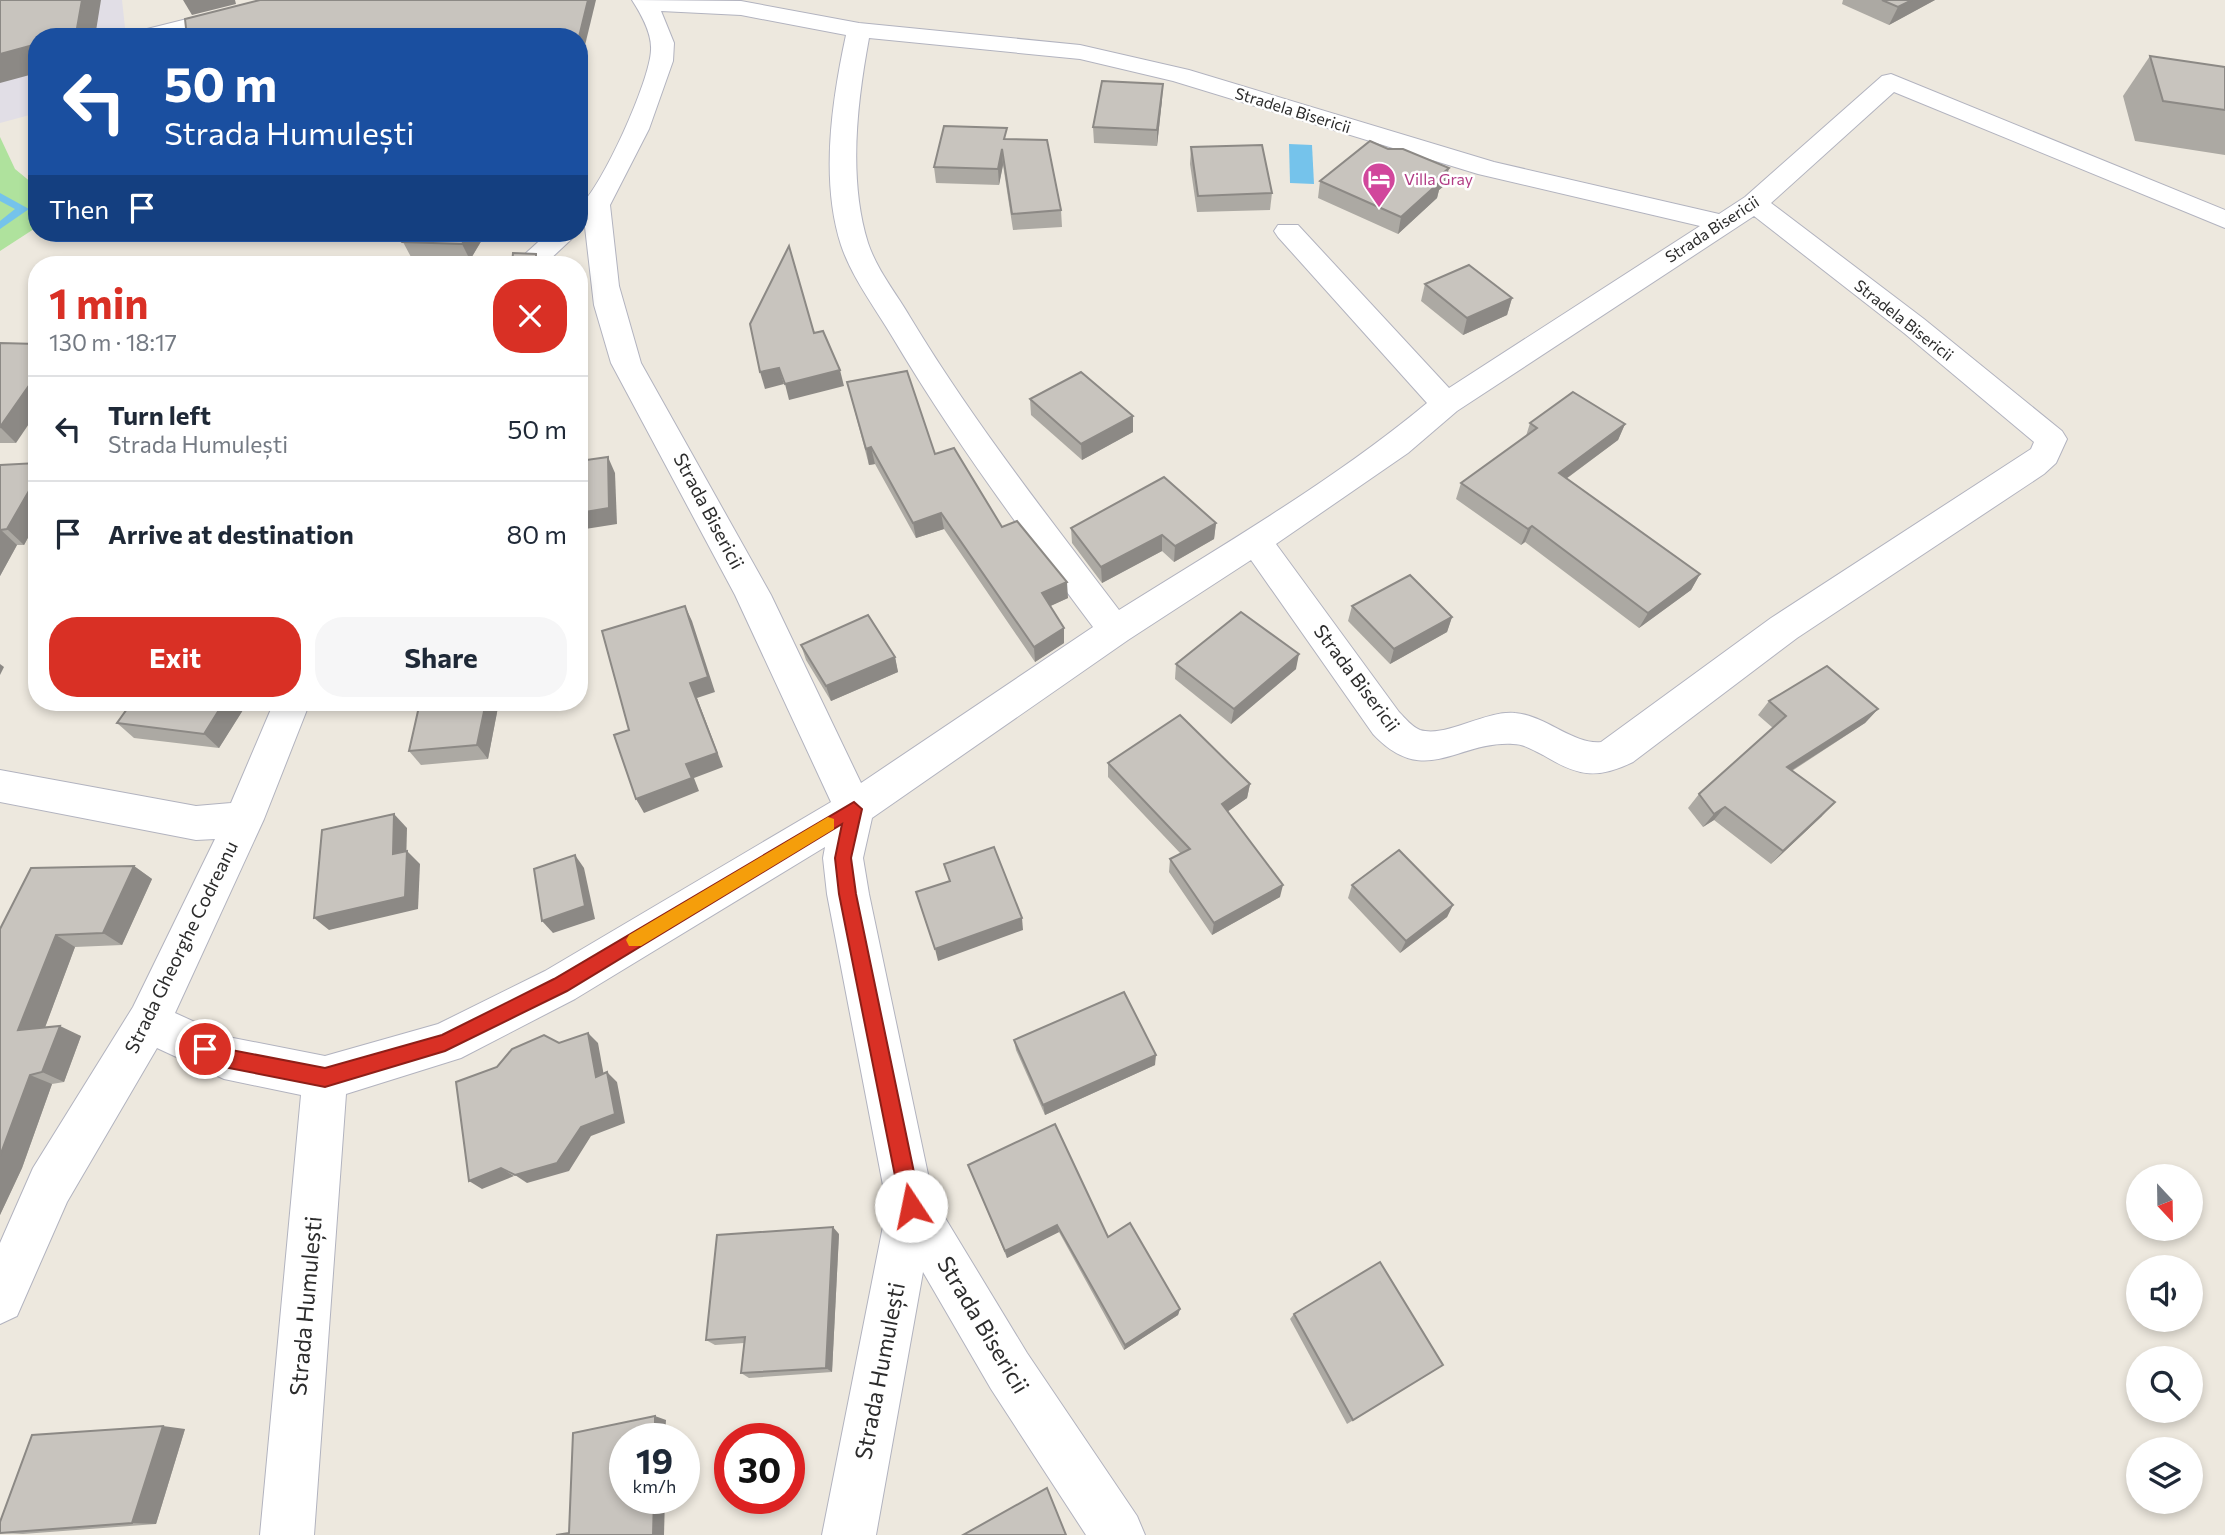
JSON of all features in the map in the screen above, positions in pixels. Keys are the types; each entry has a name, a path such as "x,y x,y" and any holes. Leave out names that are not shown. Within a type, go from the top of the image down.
{"street":[{"path":"178,28 281,1"},
{"path":"588,213 652,94 660,69 664,50 659,30 644,1"},
{"name":"Stradela Bisericii","path":"644,1 741,8 859,30 1080,52 1180,75 1487,168 1722,223"},
{"path":"859,30 851,64 845,200 856,246 914,348 968,430 1115,631"},
{"name":"Strada Bisericii","path":"854,809 1115,631 1397,445 1446,404 1755,203 1891,80 1948,107 2225,220"},
{"name":"Stradela Bisericii","path":"1755,203 1914,326 2051,439"},
{"name":"Strada Bisericii","path":"588,213 611,325 626,363 753,595 854,809 843,858 848,894 911,1206 1010,1371 1118,1535"},
{"path":"1288,231 1446,404"},
{"path":"537,256 554,242"},
{"name":"Strada Bisericii","path":"1255,541 1386,723 1408,742 1441,746 1486,730 1517,728 1541,735 1591,761 1607,759 1784,628 2033,466 2045,455 2051,439"},
{"name":"Strada Gheorghe Codreanu","path":"0,1298 50,1185 148,1021 244,819 288,711"},
{"path":"0,786 196,823 244,819"},
{"path":"148,1021 224,1058 325,1077 445,1043 560,985 854,809"},
{"name":"Strada Humulești","path":"287,1535 325,1077"},
{"name":"Strada Humulești","path":"849,1535 911,1206"}],"shaded area":[{"path":"0,0 122,0 125,28 28,28 28,115 0,123"}],"green space":[{"path":"0,137 15,169 28,180 28,233 0,251"}],"water":[{"path":"1289,144 1312,145 1314,184 1290,183"}],"building":[{"path":"0,0 82,0 77,28 28,28 28,46 0,54"},
{"path":"260,0 588,0 581,28 186,28 185,19"},
{"path":"1882,0 1912,0 1898,7"},
{"path":"2150,56 2225,67 2225,110 2163,101"},
{"path":"1102,81 1163,84 1157,130 1093,127"},
{"path":"944,126 1007,128 1004,139 1047,140 1061,210 1012,214 1002,149 998,169 934,167"},
{"path":"1370,141 1388,149 1403,149 1449,168 1436,179 1441,181 1401,217 1320,181"},
{"path":"1262,145 1272,193 1198,196 1191,147"},
{"path":"403,242 463,242 462,244"},
{"path":"789,246 814,333 823,331 840,370 785,384 779,368 760,372 750,324"},
{"path":"513,253 536,254 536,256 513,256"},
{"path":"1469,265 1512,298 1467,318 1425,284"},
{"path":"0,343 28,344 28,387 0,427"},
{"path":"907,371 935,454 954,448 1002,527 1017,521 1067,582 1042,593 1064,628 1034,647 941,513 913,523 871,447 866,449 847,382"},
{"path":"1081,372 1133,416 1081,444 1030,399"},
{"path":"1573,392 1625,424 1559,473 1700,574 1648,613 1532,526 1528,529 1461,483 1537,428 1530,423"},
{"path":"608,457 609,508 588,512 588,460"},
{"path":"28,463 28,493 7,529 0,530 0,465"},
{"path":"1164,477 1216,523 1175,546 1162,535 1101,567 1071,528"},
{"path":"1410,575 1452,617 1394,649 1352,606"},
{"path":"685,606 708,677 690,683 717,753 686,764 692,778 636,799 614,735 629,730 602,631"},
{"path":"1241,612 1299,654 1234,709 1176,664"},
{"path":"868,615 895,657 826,686 801,645"},
{"path":"1827,666 1878,709 1787,767 1835,802 1783,851 1725,807 1714,814 1699,794 1786,716 1769,701"},
{"path":"126,711 218,711 204,734 117,723"},
{"path":"418,711 484,711 477,745 409,751"},
{"path":"1180,715 1250,784 1222,804 1283,885 1214,923 1170,859 1190,849 1108,763"},
{"path":"394,814 393,854 407,851 405,897 314,918 322,830"},
{"path":"994,847 1022,918 935,949 916,892 950,881 944,864"},
{"path":"1399,850 1453,905 1406,941 1352,885"},
{"path":"575,855 585,906 542,921 534,869"},
{"path":"134,866 103,933 56,935 18,1030 60,1026 42,1072 30,1075 0,1156 0,929 31,868"},
{"path":"1124,992 1156,1055 1043,1105 1014,1040"},
{"path":"588,1033 596,1077 607,1072 615,1114 581,1127 557,1163 515,1175 501,1168 469,1181 456,1082 497,1067 512,1049 544,1035 559,1043"},
{"path":"1055,1124 1108,1237 1130,1223 1180,1309 1125,1345 1057,1225 1005,1251 968,1165"},
{"path":"833,1227 826,1368 741,1373 745,1337 706,1340 717,1235"},
{"path":"1380,1262 1443,1365 1353,1420 1294,1314"},
{"path":"655,1416 655,1423 621,1423"},
{"path":"163,1426 132,1523 0,1533 0,1522 32,1435"},
{"path":"609,1426 609,1514 654,1514 653,1535 556,1535 569,1533 573,1433"},
{"path":"1047,1488 1066,1535 963,1535"}],"waterway":[{"path":"0,196 23,209 0,226"}],"slow traffic":[{"path":"635,940 828,824"}],"place":[{"name":"Villa Gray","path":"1379,209"}],"route":[{"path":"205,1049 224,1058 325,1077 445,1043 560,985 854,809 843,858 848,894 911,1206"}]}
